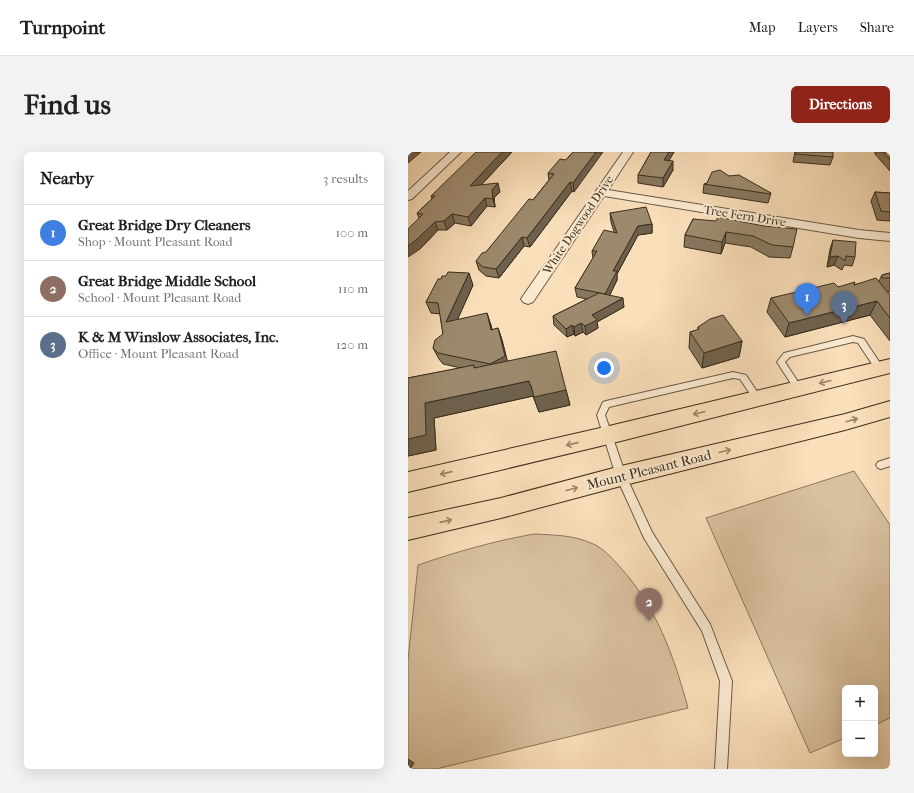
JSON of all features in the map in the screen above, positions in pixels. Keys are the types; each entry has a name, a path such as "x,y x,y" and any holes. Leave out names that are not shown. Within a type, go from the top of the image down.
{"main road":[{"path":"408,482 608,435 884,367"},
{"name":"Mount Pleasant Road","path":"408,529 501,508 621,476 888,413"}],"street":[{"path":"408,197 456,152"},
{"name":"White Dogwood Drive","path":"528,299 628,152"},
{"name":"Tree Fern Drive","path":"601,192 859,234 890,237"}],"lane":[{"path":"798,388 781,362 787,355 853,339 861,341 884,367"},
{"path":"721,769 726,681 706,628 648,535 621,476 601,415 606,404 733,375 743,377 757,398"},
{"path":"881,465 890,462"}],"shaded area":[{"path":"854,471 890,525 890,718 878,724 878,685 842,685 842,739 810,753 706,518"},
{"path":"534,534 577,538 595,545 606,553 632,581 662,632 677,670 688,708 436,769 411,769 408,766 408,660 418,565 475,547"}],"building":[{"path":"476,152 502,152 470,186 498,183 492,190 493,199 485,198 468,217 452,214 444,221 435,222 408,246 408,229 423,214 417,213 435,196 431,196"},
{"path":"573,152 596,152 573,183 570,182 527,238 522,237 496,269 483,267 476,261 482,253 486,252 529,199 533,200 554,174 548,173 560,159 566,160"},
{"path":"651,152 669,152 664,160 673,161 663,178 638,175"},
{"path":"795,152 833,152 833,157 795,154"},
{"path":"883,152 890,152 890,160"},
{"path":"720,170 729,176 739,175 771,193 704,184 707,183 712,172"},
{"path":"875,192 890,193 890,212 881,211"},
{"path":"646,207 652,224 638,226 613,271 617,271 605,294 575,288 597,251 592,251 604,230 617,233 610,213"},
{"path":"718,217 764,226 797,229 793,247 772,245 753,236 726,232 722,242 685,235 693,219 716,221"},
{"path":"833,240 856,242 855,257 846,256 845,261 838,256 830,257"},
{"path":"448,272 469,273 446,322 487,313 491,330 498,328 505,356 490,364 438,353 433,348 435,340 443,334 438,303 426,302 438,279 441,279 442,276 446,276"},
{"path":"890,273 890,278 882,278 882,275"},
{"path":"876,278 890,295 890,318 877,301 789,323 771,298 834,283 838,287 855,282 854,285"},
{"path":"599,293 623,298 592,315 597,320 585,326 581,323 574,327 572,325 566,329 553,316"},
{"path":"723,315 742,341 704,353 690,332 699,329 698,327 710,319"},
{"path":"556,351 566,390 534,397 529,381 425,403 426,435 408,439 408,378 474,365 474,368"}],"place":[{"name":"Great Bridge Dry Cleaners","path":"807,316"},
{"name":"K & M Winslow Associates, Inc.","path":"844,324"},
{"name":"Great Bridge Middle School","path":"649,621"}]}
